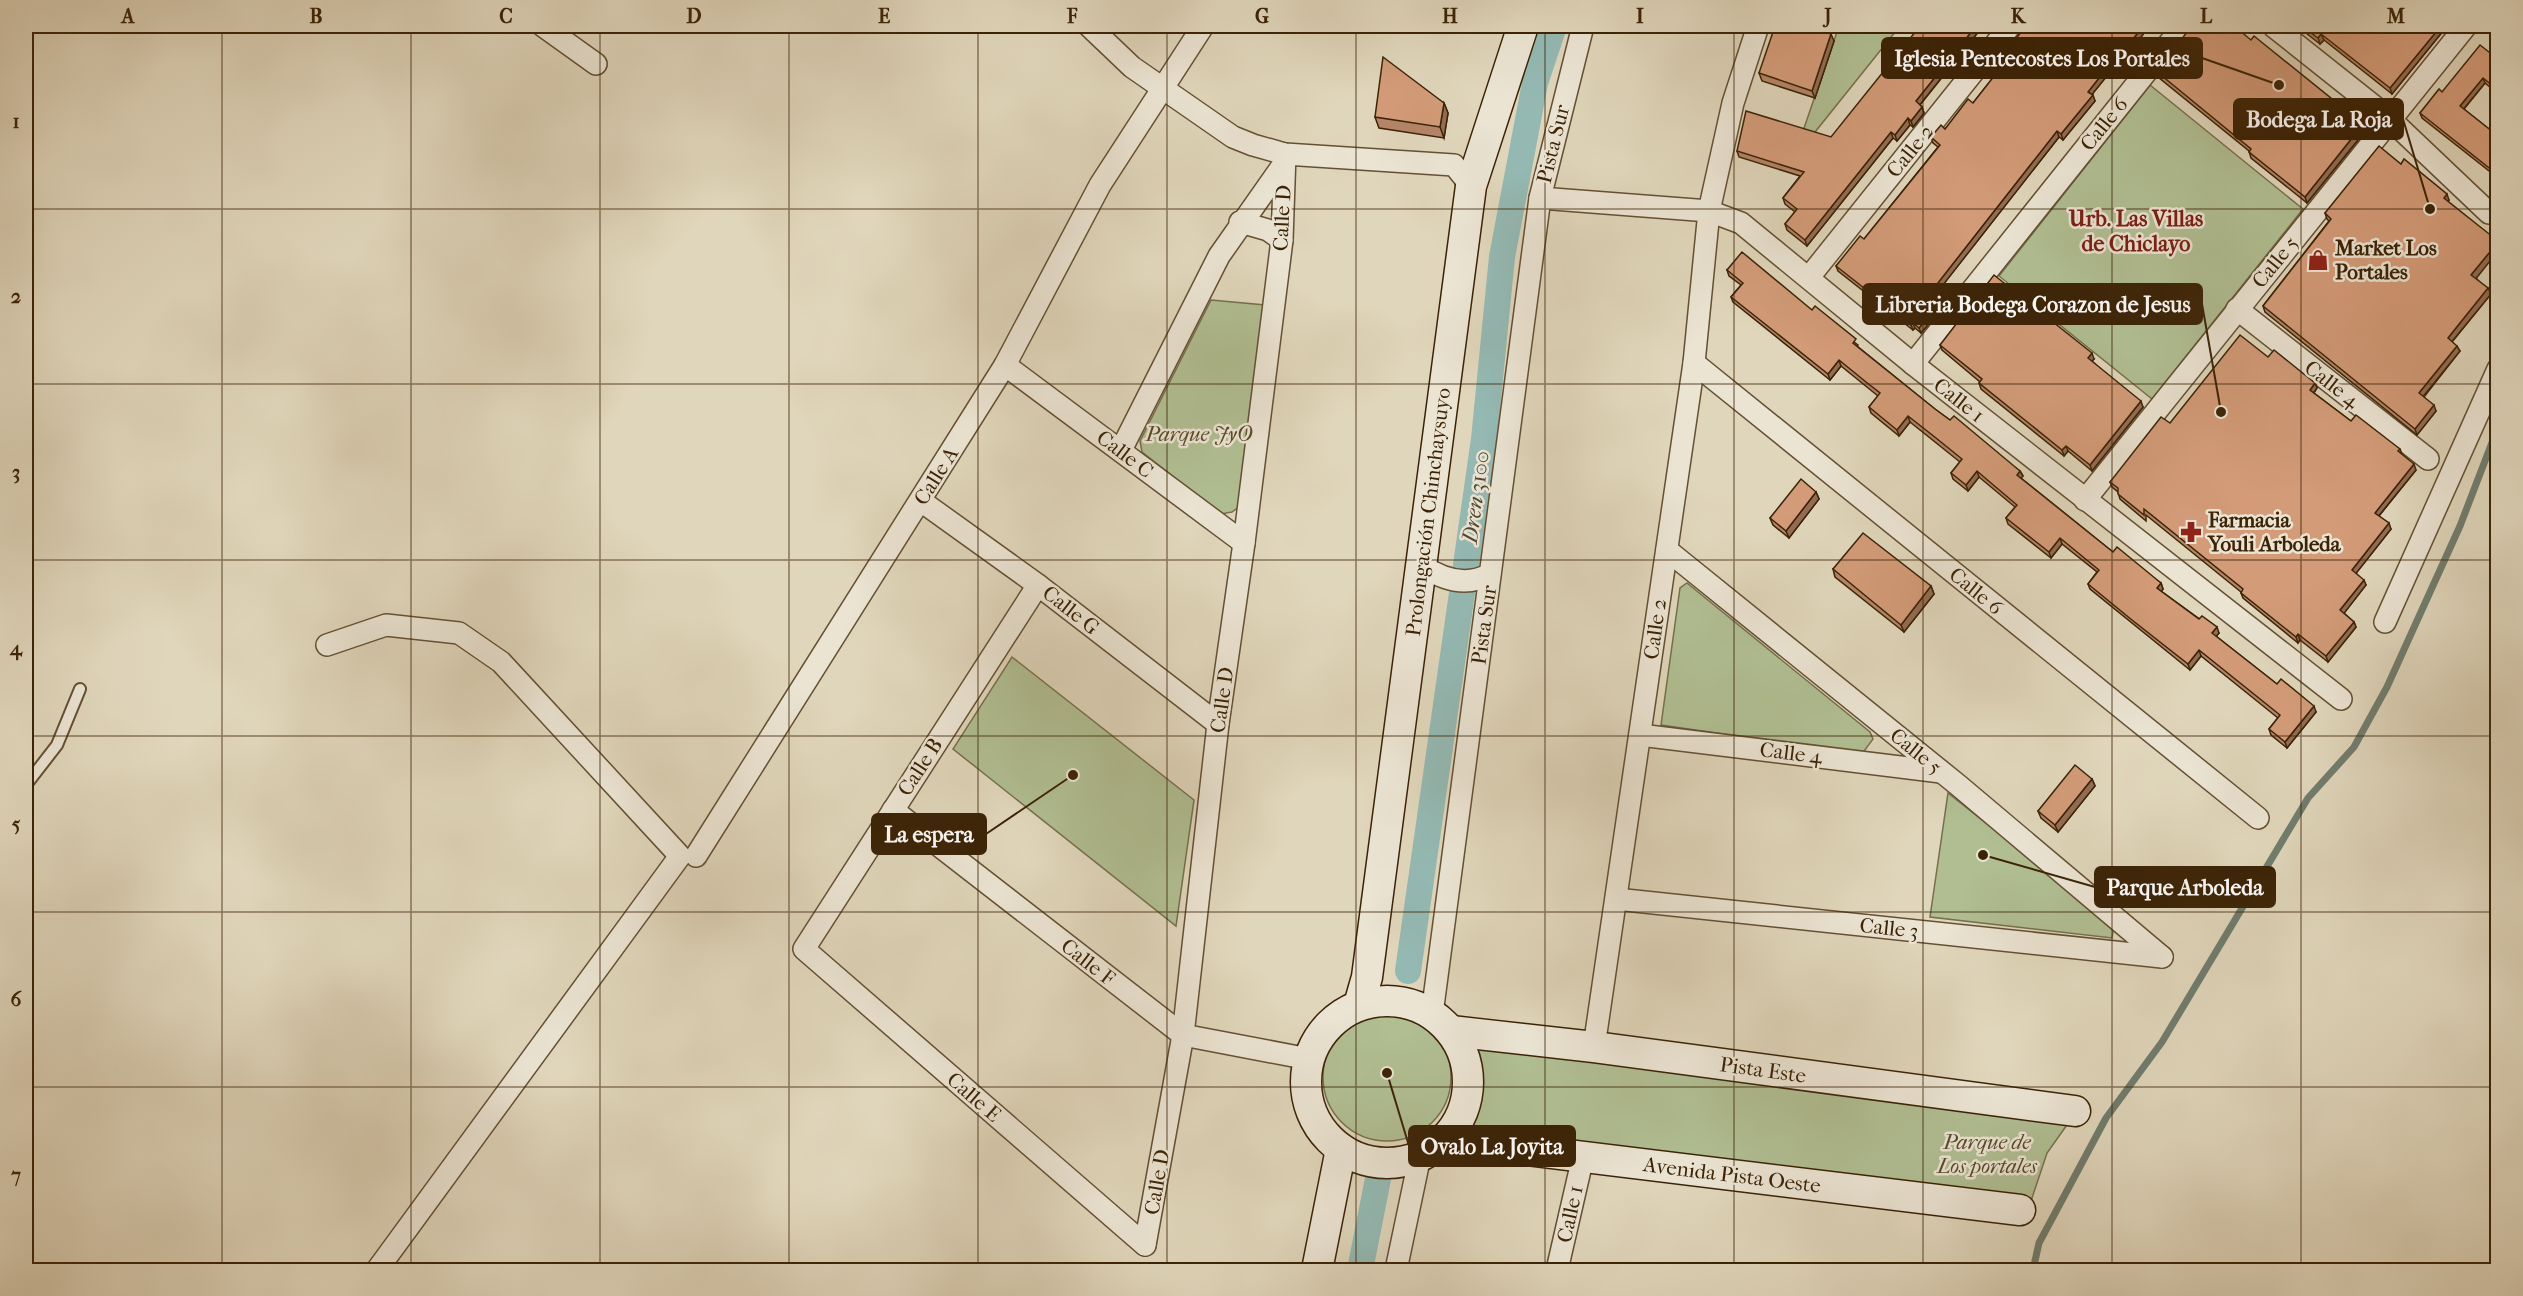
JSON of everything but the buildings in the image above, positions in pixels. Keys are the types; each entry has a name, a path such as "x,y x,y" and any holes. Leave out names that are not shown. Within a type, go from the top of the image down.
{"street":[{"path":"543,26 596,64"},
{"path":"1089,26 1132,68 1233,137 1285,158 1454,165 1471,186"},
{"name":"Calle A","path":"696,856 1005,365 1100,185 1164,90 1203,26"},
{"name":"Prolongación Chinchaysuyo","path":"1359,1005 1367,977 1428,569 1471,186 1523,26"},
{"name":"Pista Sur","path":"1442,1023 1485,577 1540,198 1583,26"},
{"name":"Calle 2","path":"1594,1047 1694,363 1709,211 1733,102 1758,26"},
{"name":"Calle 2","path":"1810,276 2010,26"},
{"name":"Calle 6","path":"1913,364 2183,26"},
{"path":"2273,26 2390,119 2489,213"},
{"name":"Calle 5","path":"2085,500 2466,26"},
{"path":"1121,450 1219,256 1285,158"},
{"name":"Calle D","path":"1145,1245 1183,1035 1218,724 1244,543 1282,240 1285,158"},
{"name":"Calle 1","path":"1540,198 1709,211 1741,223 1810,276 1913,364 2341,699"},
{"path":"1240,222 1268,230 1282,240"},
{"name":"Calle 4","path":"2237,309 2428,459"},
{"name":"Calle 6","path":"1694,363 2258,818"},
{"name":"Calle C","path":"1005,365 1244,543"},
{"path":"2385,622 2498,369"},
{"name":"Calle G","path":"921,501 1038,585 1218,724"},
{"name":"Calle 5","path":"1667,550 1941,772 2162,957"},
{"path":"1428,569 1464,582 1485,577"},
{"name":"Calle B","path":"804,949 1038,585"},
{"path":"327,645 386,625 459,633 501,662 680,856 377,1270"},
{"name":"Calle 4","path":"1640,735 1941,772"},
{"name":"Calle F","path":"893,810 1183,1035 1308,1059"},
{"name":"Calle 3","path":"1616,899 2162,957"},
{"name":"Calle E","path":"804,949 1145,1245"},
{"path":"1384,1000 1409,1003 1442,1023 1463,1052 1468,1075 1466,1099 1458,1121 1432,1148 1393,1163 1366,1161 1341,1149 1322,1132 1310,1110 1306,1085 1308,1059 1319,1036 1337,1018 1359,1005 1384,1000"},
{"name":"Pista Este","path":"1442,1023 1594,1047 2075,1111"},
{"path":"1396,1270 1432,1148"},
{"name":"Avenida Pista Oeste","path":"1432,1148 1582,1157 2020,1210"},
{"path":"1317,1270 1341,1149"},
{"name":"Calle 1","path":"1557,1270 1582,1157"}],"lane":[{"path":"26,785 57,745 80,689"}],"green space":[{"path":"1839,26 1900,26 1811,137 1802,134"},
{"path":"2150,85 2303,209 2152,399 1999,276"},
{"name":"Parque JyO","path":"1211,300 1265,305 1240,506 1232,512 1221,514 1142,452 1140,441"},
{"path":"1687,583 1870,732 1873,739 1862,754 1661,725 1680,588"},
{"path":"1012,657 1194,800 1176,926 953,749"},
{"path":"1948,793 2114,925 2112,938 1930,917"},
{"path":"1387,1013 1412,1017 1433,1031 1447,1052 1451,1077 1447,1102 1433,1123 1412,1137 1387,1141 1362,1137 1341,1123 1327,1102 1323,1077 1327,1052 1341,1031 1362,1017"},
{"name":"Parque de Los portales","path":"1473,1047 2069,1122 2047,1153 2031,1201 1465,1128 1479,1080"}],"waterway":[{"name":"Dren 3100","path":"1408,971 1484,439 1502,257 1535,83 1554,26"},
{"path":"2033,1270 2039,1243 2106,1118 2162,1042 2308,798 2354,747 2387,687 2460,526 2498,427"},
{"name":"Dren 3100","path":"1360,1270 1378,1179"}],"place":[{"name":"Iglesia Pentecostes Los Portales","path":"2279,85"},
{"name":"Bodega La Roja","path":"2430,209"},
{"name":"Market Los Portales","path":"2318,260"},
{"name":"Libreria Bodega Corazon de Jesus","path":"2221,412"},
{"name":"Farmacia Youli Arboleda","path":"2191,532"},
{"name":"La espera","path":"1073,775"},
{"name":"Parque Arboleda","path":"1983,855"},
{"name":"Ovalo La Joyita","path":"1387,1073"}],"district":[{"name":"Urb. Las Villas de Chiclayo","path":"2136,232"}]}
